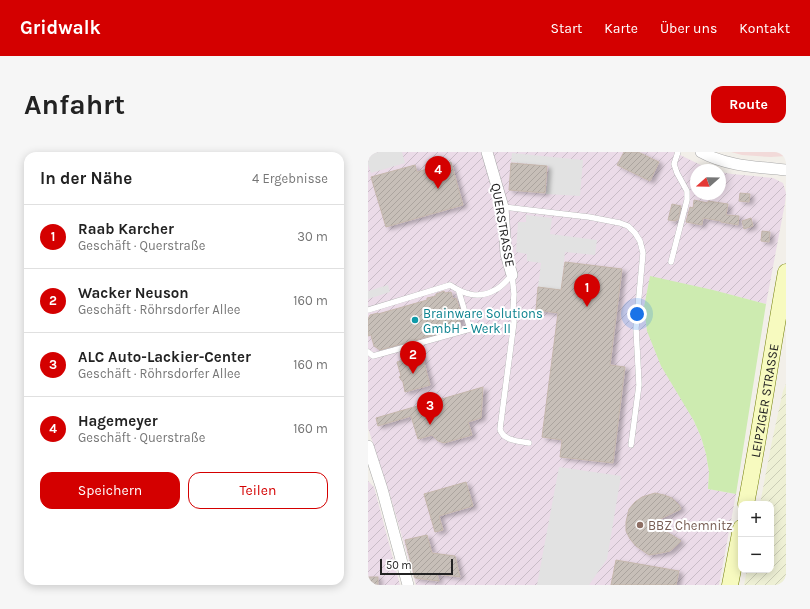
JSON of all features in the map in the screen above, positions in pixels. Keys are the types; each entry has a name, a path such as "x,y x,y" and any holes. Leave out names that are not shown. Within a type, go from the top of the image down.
{"main road":[{"name":"LEIPZIGER STRASSE","path":"747,501 786,272"},
{"path":"730,585 739,537"}],"street":[{"name":"QUERSTRASSE","path":"487,152 503,207 506,254 512,275"},
{"path":"701,152 716,159 732,163 786,170"},
{"path":"368,446 371,465 382,489 408,585"}],"lane":[{"path":"671,262 687,200 687,191 674,164 678,152"},
{"path":"503,207 590,217 620,224 628,226 640,241 643,253 636,328 639,385 631,445"},
{"path":"368,310 450,285 460,292 474,295 483,294 496,289 512,275"},
{"path":"512,275 514,322 500,429 501,433 508,438 529,443"},
{"path":"368,352 374,356 470,329 460,292"}],"shaded area":[{"path":"368,152 674,152 699,164 690,164 690,200 726,200 726,173 773,178 783,183 786,193 785,203 766,304 712,290 650,277 644,307 647,331 701,437 709,472 708,489 736,494 719,585 416,585 390,495 368,428"},
{"path":"368,152 402,152 405,163 371,173 368,164"},
{"path":"731,152 786,152 786,156 771,157 742,155"},
{"path":"512,153 583,160 580,196 546,194 549,166 511,162"},
{"path":"526,215 552,218 550,234 597,240 595,255 565,252 561,290 538,287 541,263 527,261 527,254 516,252 518,222 526,222"},
{"path":"388,285 390,292 368,299 368,291"},
{"path":"559,467 621,476 607,559 589,585 537,585"},
{"path":"368,481 374,487 400,585 368,585"}],"green space":[{"path":"650,276 766,304 736,494 708,489 709,472 701,437 694,421 661,366 647,331 644,307"},
{"path":"786,384 786,585 744,585 746,573 774,573 774,501 761,501 783,391"}],"building":[{"path":"624,152 638,152 659,162 650,181 617,165"},
{"path":"451,162 463,205 386,227 371,177 415,165 417,172"},
{"path":"511,163 547,166 545,193 509,190"},
{"path":"740,193 750,194 749,202 739,201"},
{"path":"694,200 708,203 708,201 728,204 726,215 739,216 738,225 703,218 702,225 686,222 690,207 693,208"},
{"path":"672,204 681,206 678,220 676,219 676,221 668,220"},
{"path":"751,218 753,226 744,229 742,221"},
{"path":"762,231 770,232 769,242 761,241"},
{"path":"565,262 622,269 610,365 625,367 613,463 560,457 562,440 542,437 558,313 536,310 538,287 561,290"},
{"name":"Brainware Solutions GmbH - Werk II","path":"444,291 445,293 451,292 453,299 456,298 463,319 459,320 461,327 380,350 374,346 371,335 368,336 368,319 370,315 427,300 427,298 436,296 436,294"},
{"path":"422,355 430,385 405,392 403,382 399,377 401,376 397,362"},
{"path":"483,387 481,418 468,422 472,435 444,443 438,441 432,435 418,439 411,416 378,426 376,418"},
{"path":"466,482 473,506 439,516 443,530 435,532 424,494"},
{"name":"BBZ Chemnitz","path":"655,493 672,498 681,509 652,523 681,541 670,551 649,555 636,546 630,539 626,531 626,522 629,509 635,502 642,497"},
{"path":"427,535 432,553 455,556 460,577 437,574 439,581 415,578 405,540"},
{"path":"616,560 679,571 676,585 611,585"},
{"path":"368,577 378,577 378,585 368,585"}],"place":[{"name":"Hagemeyer","path":"438,189"},
{"name":"Raab Karcher","path":"587,307"},
{"name":"Brainware Solutions GmbH - Werk II","path":"415,320"},
{"name":"Wacker Neuson","path":"413,374"},
{"name":"ALC Auto-Lackier-Center","path":"430,425"},
{"name":"BBZ Chemnitz","path":"640,525"}]}
